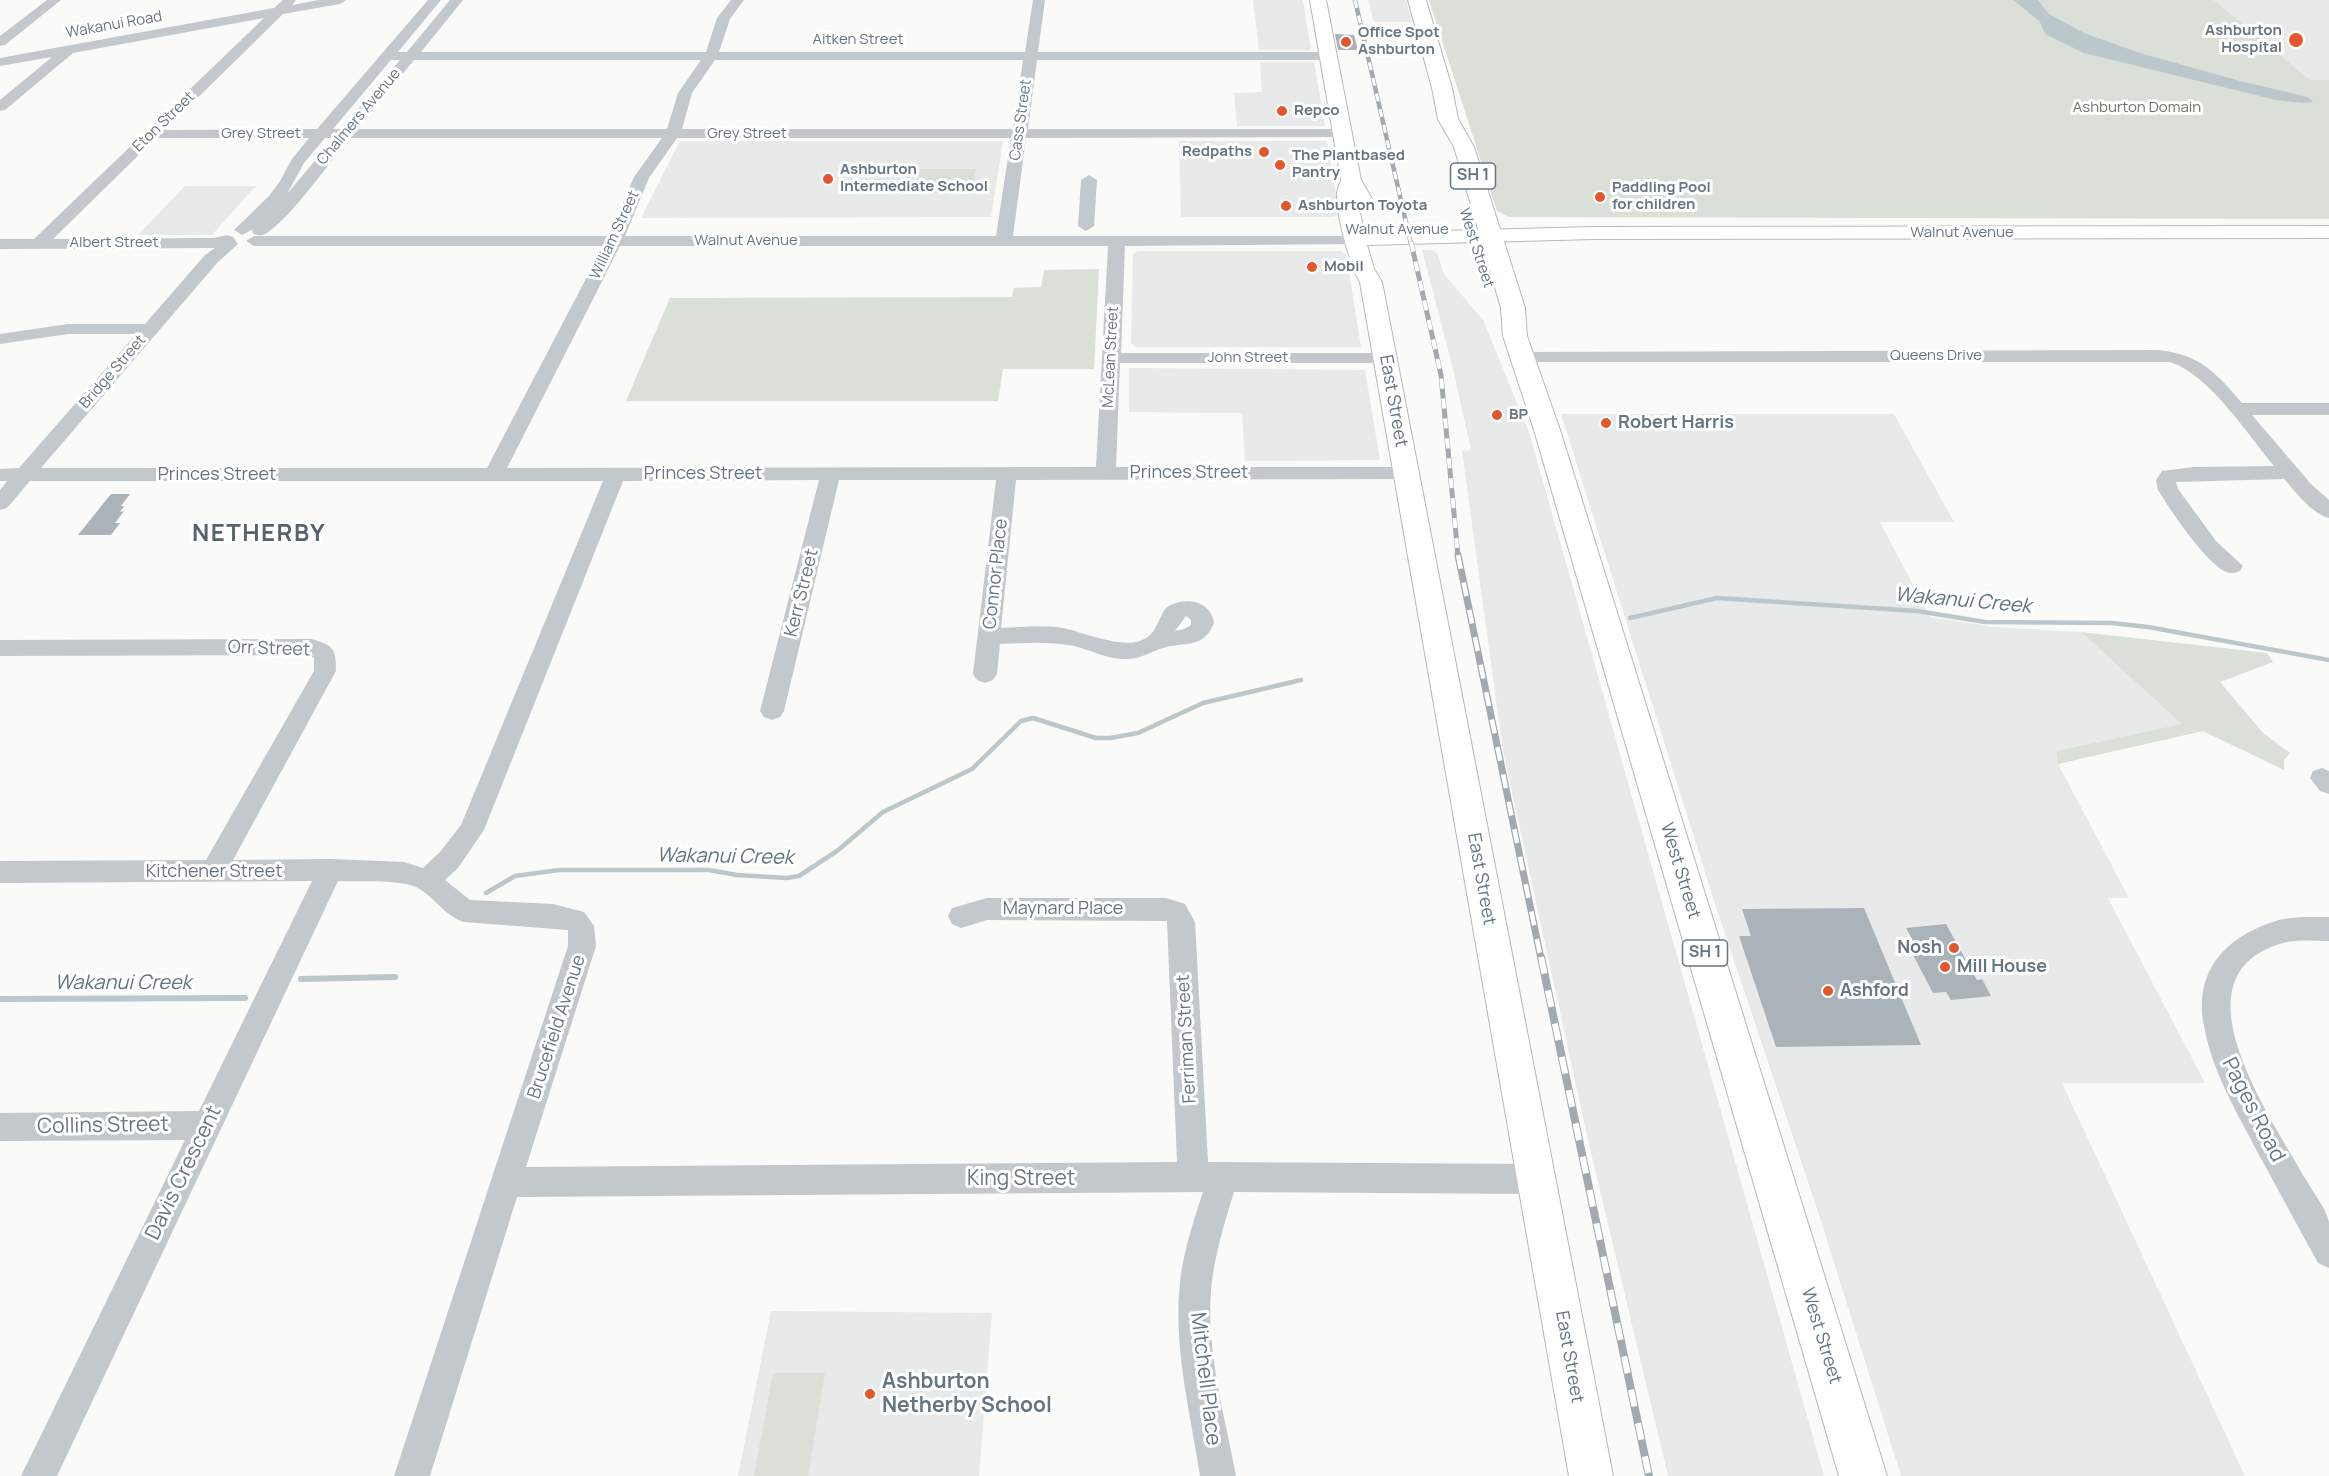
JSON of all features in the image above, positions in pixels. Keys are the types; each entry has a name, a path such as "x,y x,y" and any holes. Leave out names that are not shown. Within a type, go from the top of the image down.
{"highway":[{"name":"West Street","path":"1417,0 1442,88 1448,118 1464,147 1480,233 1512,308 1518,347 1546,430 1863,1476"}],"main road":[{"name":"East Street","path":"1318,0 1351,180 1347,194 1361,234 1363,269 1371,282 1591,1476"},
{"name":"Walnut Avenue","path":"1361,234 2329,232"}],"street":[{"path":"0,42 56,0"},
{"name":"Eton Street","path":"38,244 290,0"},
{"name":"Wakanui Road","path":"0,62 340,0"},
{"name":"Chalmers Avenue","path":"243,237 289,181 297,162 435,0"},
{"name":"Chalmers Avenue","path":"243,237 282,210 457,0"},
{"name":"William Street","path":"495,474 617,235 642,177 672,134 685,93 711,56 721,24 738,0"},
{"name":"Cass Street","path":"1005,233 1039,0"},
{"path":"0,107 69,50"},
{"name":"Aitken Street","path":"387,56 1328,56"},
{"name":"Grey Street","path":"153,134 1342,134"},
{"path":"1086,226 1089,180"},
{"path":"282,210 279,221 286,227"},
{"name":"Walnut Avenue","path":"1005,233 1086,226 1237,234"},
{"name":"Walnut Avenue","path":"243,237 286,227 617,235"},
{"name":"Walnut Avenue","path":"243,237 1005,233 1117,240 1237,234 1361,234"},
{"name":"Albert Street","path":"0,244 214,243 243,237"},
{"name":"Bridge Street","path":"0,503 211,260 243,237"},
{"name":"McLean Street","path":"1106,474 1117,240"},
{"path":"0,339 68,329 149,329"},
{"name":"Queens Drive","path":"1518,347 2158,355 2181,359 2200,368 2237,409"},
{"name":"John Street","path":"1111,358 1385,358"},
{"path":"2237,409 2329,409"},
{"path":"2237,409 2290,472 2329,511"},
{"path":"2232,566 2210,546 2168,490 2166,480 2169,476 2194,472 2290,472"},
{"name":"Princes Street","path":"0,475 1406,473"},
{"path":"427,880 449,860 471,830 616,474"},
{"name":"Kerr Street","path":"772,711 831,474"},
{"name":"Connor Place","path":"985,674 1007,474"},
{"path":"989,636 1064,636 1115,652 1139,650 1161,639"},
{"name":"Orr Street","path":"0,648 311,647 325,654 325,671 213,872"},
{"name":"Kitchener Street","path":"0,872 330,870 404,873 427,880"},
{"name":"Davis Crescent","path":"39,1476 330,870"},
{"name":"Brucefield Avenue","path":"412,1476 582,946 581,926 575,920 552,916 464,911 427,880"},
{"name":"Maynard Place","path":"961,916 987,909 1166,909"},
{"name":"Ferriman Street","path":"1166,909 1176,912 1182,922 1208,1177"},
{"name":"Pages Road","path":"2329,929 2281,932 2254,940 2229,960 2220,976 2215,994 2216,1022 2230,1070 2329,1252"},
{"name":"Collins Street","path":"0,1127 207,1125"},
{"name":"King Street","path":"507,1182 1208,1177 1536,1179"},
{"name":"Mitchell Place","path":"1208,1177 1195,1294 1196,1338 1218,1476"}],"shaded area":[{"path":"1253,0 1303,0 1311,50 1259,50"},
{"path":"1368,0 1406,0 1412,22 1374,22"},
{"path":"2014,0 2038,0 2049,14 2084,33 2140,53 2308,97 2313,102 2276,100 2084,53 2045,34 2040,22"},
{"name":"Ashburton Hospital","path":"2214,0 2329,0 2329,80 2310,80"},
{"path":"1260,62 1314,62 1325,126 1237,126 1234,93 1262,92"},
{"name":"Ashburton Intermediate School","path":"680,141 1003,141 991,217 641,218"},
{"path":"1179,141 1327,141 1339,213 1334,217 1181,217"},
{"path":"185,186 257,186 212,235 138,235"},
{"path":"1422,250 1432,250 1437,253 1444,274 1483,320 1529,432 1824,1476 1668,1476 1588,1140 1503,751 1462,451 1471,450"},
{"path":"1138,251 1340,251 1346,254 1361,347 1136,347 1131,343 1133,254"},
{"path":"1129,368 1365,370 1380,460 1245,461 1242,413 1129,412"},
{"path":"1561,414 1894,414 1954,522 1880,522 1930,617 1994,627 2081,632 2183,724 2056,751 2058,764 2129,898 2108,898 2205,1083 2062,1083 2245,1476 1901,1476 1820,1218 1714,901"},
{"name":"Ashburton Netherby School","path":"771,1311 992,1313 979,1476 738,1476"}],"green space":[{"name":"Ashburton Domain","path":"1429,0 2214,0 2310,80 2329,80 2329,219 1509,217 1497,211"},
{"path":"920,169 976,169 972,193 914,193"},
{"path":"1099,269 1094,369 1003,369 998,401 626,401 670,298 1012,297 1014,288 1041,287 1044,270"},
{"path":"2081,632 2267,653 2273,662 2220,682 2263,733 2290,753 2284,760 2284,770 2203,731 2058,764 2056,751 2182,724"},
{"path":"773,1373 825,1373 808,1476 754,1476"}],"building":[{"name":"Office Spot Ashburton","path":"1335,34 1354,35 1358,50 1338,50"},
{"path":"111,494 130,494 121,506 124,506 120,512 124,511 115,523 120,523 111,535 78,535"},
{"name":"Ashford","path":"1864,908 1921,1045 1776,1047 1739,936 1751,936 1742,909"},
{"name":"Mill House","path":"1946,924 1977,980 1982,979 1991,996 1951,1000 1946,992 1933,993 1913,955 1920,954 1906,928"}],"waterway":[{"name":"Wakanui Creek","path":"1630,618 1717,598 1917,611 1985,622 2112,623 2148,627 2329,660"},
{"name":"Wakanui Creek","path":"486,893 515,876 559,870 709,870 737,875 787,878 799,876 837,851 883,812 972,769 1021,721 1033,718 1096,738 1110,738 1138,733 1203,703 1301,680"},
{"name":"Wakanui Creek","path":"301,979 395,977"},
{"name":"Wakanui Creek","path":"0,999 245,998"}],"railway":[{"path":"1355,0 1411,244"},
{"path":"1411,242 1441,375 1458,556"},
{"path":"1458,555 1541,959"},
{"path":"1541,957 1649,1476"}],"place":[{"name":"Ashburton Hospital","path":"2296,40"},
{"name":"Office Spot Ashburton","path":"1346,42"},
{"name":"Repco","path":"1282,111"},
{"name":"Redpaths","path":"1264,152"},
{"name":"The Plantbased Pantry","path":"1280,165"},
{"name":"Ashburton Intermediate School","path":"828,179"},
{"name":"Paddling Pool for children","path":"1600,197"},
{"name":"Ashburton Toyota","path":"1286,206"},
{"name":"Mobil","path":"1312,267"},
{"name":"BP","path":"1497,415"},
{"name":"Robert Harris","path":"1606,423"},
{"name":"Nosh","path":"1954,948"},
{"name":"Mill House","path":"1945,967"},
{"name":"Ashford","path":"1828,991"},
{"name":"Ashburton Netherby School","path":"870,1394"}],"district":[{"name":"NETHERBY","path":"259,534"}]}
